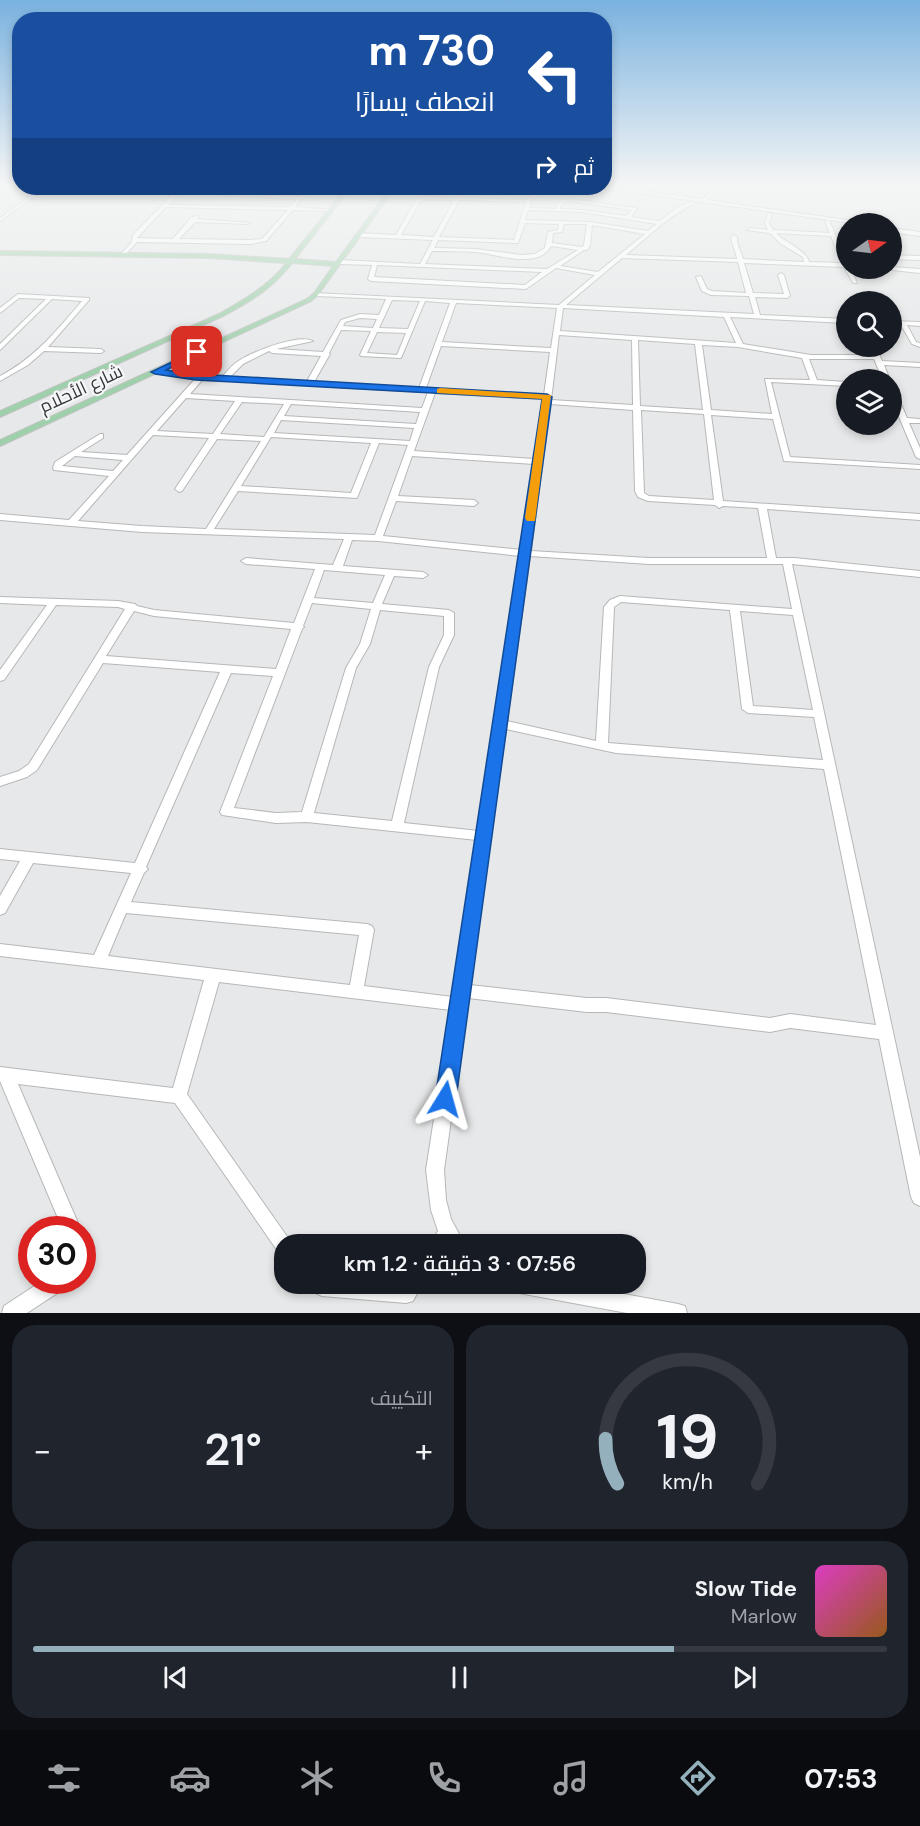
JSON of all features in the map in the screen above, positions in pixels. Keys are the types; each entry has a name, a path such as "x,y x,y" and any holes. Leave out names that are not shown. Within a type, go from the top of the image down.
{"main road":[{"name":"شارع الأحلام","path":"0,443 280,314 316,294 351,245"},
{"name":"شارع الأحلام","path":"0,414 221,315 268,287 301,247"},
{"path":"256,259 278,256 301,247"},
{"path":"0,256 123,255 337,265"},
{"path":"0,256 256,259 288,264"}],"street":[{"path":"123,255 132,245"},
{"path":"422,265 432,245"},
{"path":"430,249 482,250 533,256 545,252 549,245"},
{"path":"559,245 585,249"},
{"path":"375,264 371,279 526,286 585,249 587,245"},
{"path":"445,1234 437,1202 435,1170 560,307 635,245"},
{"path":"736,245 748,291 752,296 758,317"},
{"path":"787,245 805,256 807,263"},
{"path":"621,256 836,265"},
{"path":"902,257 920,258"},
{"path":"337,265 422,265 549,271"},
{"path":"558,267 598,274"},
{"path":"500,285 505,270"},
{"path":"902,270 920,271"},
{"path":"699,277 704,290 711,294 787,296 782,274"},
{"path":"316,294 836,321"},
{"path":"0,311 18,296 87,299 44,349 21,369 0,379"},
{"path":"0,348 51,297"},
{"path":"390,298 363,355 399,357 423,300"},
{"path":"378,538 424,410 439,344 454,301"},
{"path":"726,315 740,345"},
{"path":"310,383 344,321 351,317 382,317"},
{"path":"903,324 920,324"},
{"path":"903,324 914,343 920,345"},
{"path":"340,328 410,332"},
{"path":"304,352 316,333"},
{"path":"556,333 740,345 806,356 920,365"},
{"path":"635,337 639,490 641,495 648,498 719,505 920,517"},
{"path":"0,338 10,338"},
{"path":"225,378 237,364 289,342 310,341"},
{"path":"698,342 719,505"},
{"path":"439,344 554,350"},
{"path":"44,349 101,351"},
{"path":"269,351 327,354"},
{"path":"806,356 814,382"},
{"path":"877,357 882,369"},
{"path":"155,372 777,417"},
{"path":"72,522 201,377"},
{"path":"836,383 767,380 787,459 920,466"},
{"path":"183,396 424,410"},
{"path":"179,489 240,399"},
{"path":"208,532 289,402"},
{"path":"902,415 920,456"},
{"path":"279,418 418,426"},
{"path":"904,420 920,421"},
{"path":"151,433 412,443"},
{"path":"100,436 58,464 57,468 114,474"},
{"path":"235,488 354,496 376,441"},
{"path":"409,453 538,462"},
{"path":"73,454 129,458"},
{"path":"393,498 474,503"},
{"path":"762,507 772,560"},
{"path":"0,517 142,529 378,538 491,551 649,561 772,560 920,574"},
{"path":"337,568 349,537"},
{"path":"246,561 423,574"},
{"path":"787,561 920,1197"},
{"path":"321,567 226,813 276,818 307,817 484,836"},
{"path":"307,817 351,668 365,645 376,607 391,572"},
{"path":"602,746 609,607 613,602 620,599 798,612"},
{"path":"0,600 132,606 154,613 299,627"},
{"path":"309,600 449,613 448,635 434,667 397,826"},
{"path":"0,678 54,601"},
{"path":"0,782 23,774 33,767 132,606"},
{"path":"735,607 748,709 819,714"},
{"path":"99,659 281,673"},
{"path":"98,962 141,869 227,669"},
{"path":"501,724 616,749 830,765"},
{"path":"0,854 141,869"},
{"path":"0,909 29,857"},
{"path":"123,907 367,930 356,992"},
{"path":"0,950 356,992 606,1005 770,1025 790,1021 887,1033"},
{"path":"178,1096 213,976"},
{"path":"3,1074 178,1096 276,1234"},
{"path":"3,1074 66,1216"},
{"path":"11,1313 39,1294"},
{"path":"574,1294 678,1313"}],"slow traffic":[{"path":"440,391 547,397 531,518"}],"route":[{"path":"197,352 155,372 196,377 547,397 445,1099"}]}
